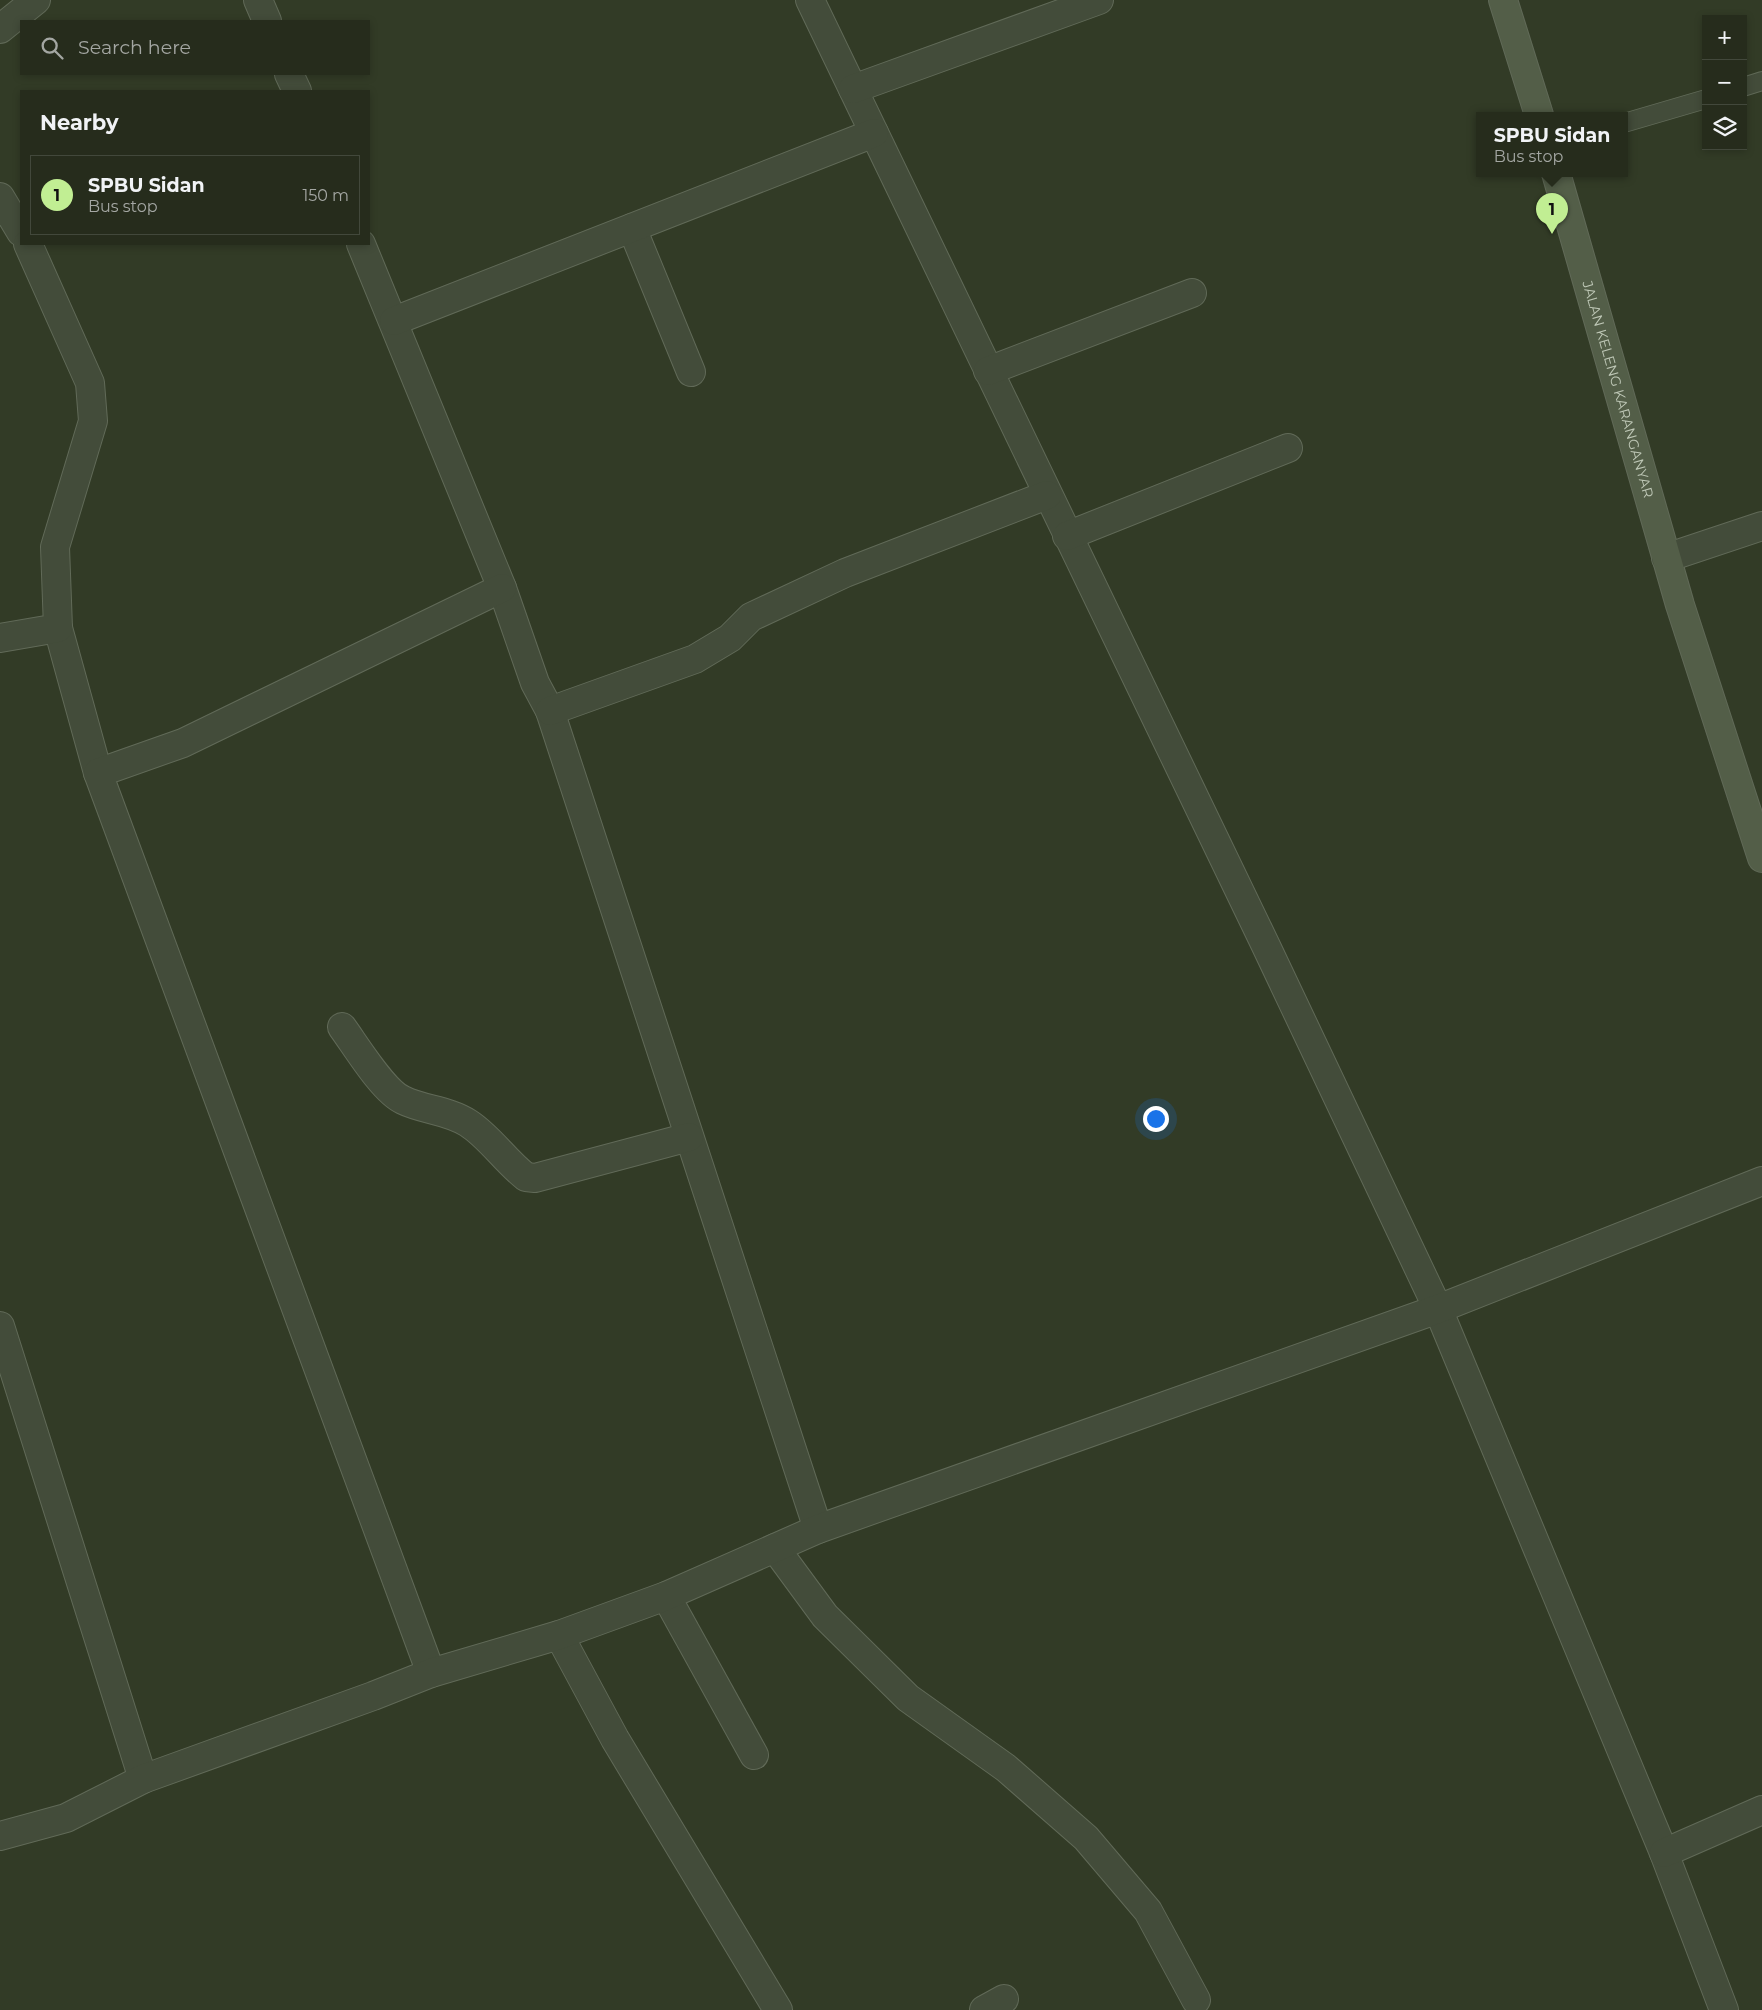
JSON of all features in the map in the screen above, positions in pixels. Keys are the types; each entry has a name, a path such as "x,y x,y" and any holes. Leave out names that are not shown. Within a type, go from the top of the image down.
{"main road":[{"path":"1508,2 1538,112"},
{"name":"JALAN KELENG KARANGANYAR","path":"1557,177 1680,605 1762,858"}],"street":[{"path":"0,29 36,0"},
{"path":"258,0 267,20"},
{"path":"810,0 1266,946 1438,1309 1664,1853 1724,2010"},
{"path":"853,89 1099,0"},
{"path":"289,75 297,90"},
{"path":"394,321 874,133"},
{"path":"0,197 20,230"},
{"path":"632,228 690,372"},
{"path":"28,245 90,383 93,421 55,547 58,628 98,774 431,1673"},
{"path":"361,245 502,588 535,683 550,711 818,1529"},
{"path":"988,371 1192,293"},
{"path":"1067,536 1288,448"},
{"path":"550,711 695,659 730,638 751,617 844,573 1047,495"},
{"path":"1666,558 1762,526"},
{"path":"98,774 183,743 502,588"},
{"path":"0,638 58,628"},
{"path":"342,1027 389,1090 402,1100 454,1116 467,1122 478,1130 526,1178 535,1178 689,1137"},
{"path":"0,1836 66,1818 143,1779 373,1696 431,1673 559,1635 666,1596 818,1529 1438,1309 1762,1182"},
{"path":"0,1326 143,1779"},
{"path":"775,1548 825,1616 908,1698 1006,1768 1086,1838 1148,1911 1196,2000"},
{"path":"666,1596 754,1755"},
{"path":"559,1635 620,1748 778,2010"},
{"path":"1664,1853 1762,1810"}],"lane":[{"path":"1747,86 1762,81"},
{"path":"1628,122 1702,99"}],"place":[{"name":"SPBU Sidan","path":"1552,234"}]}
